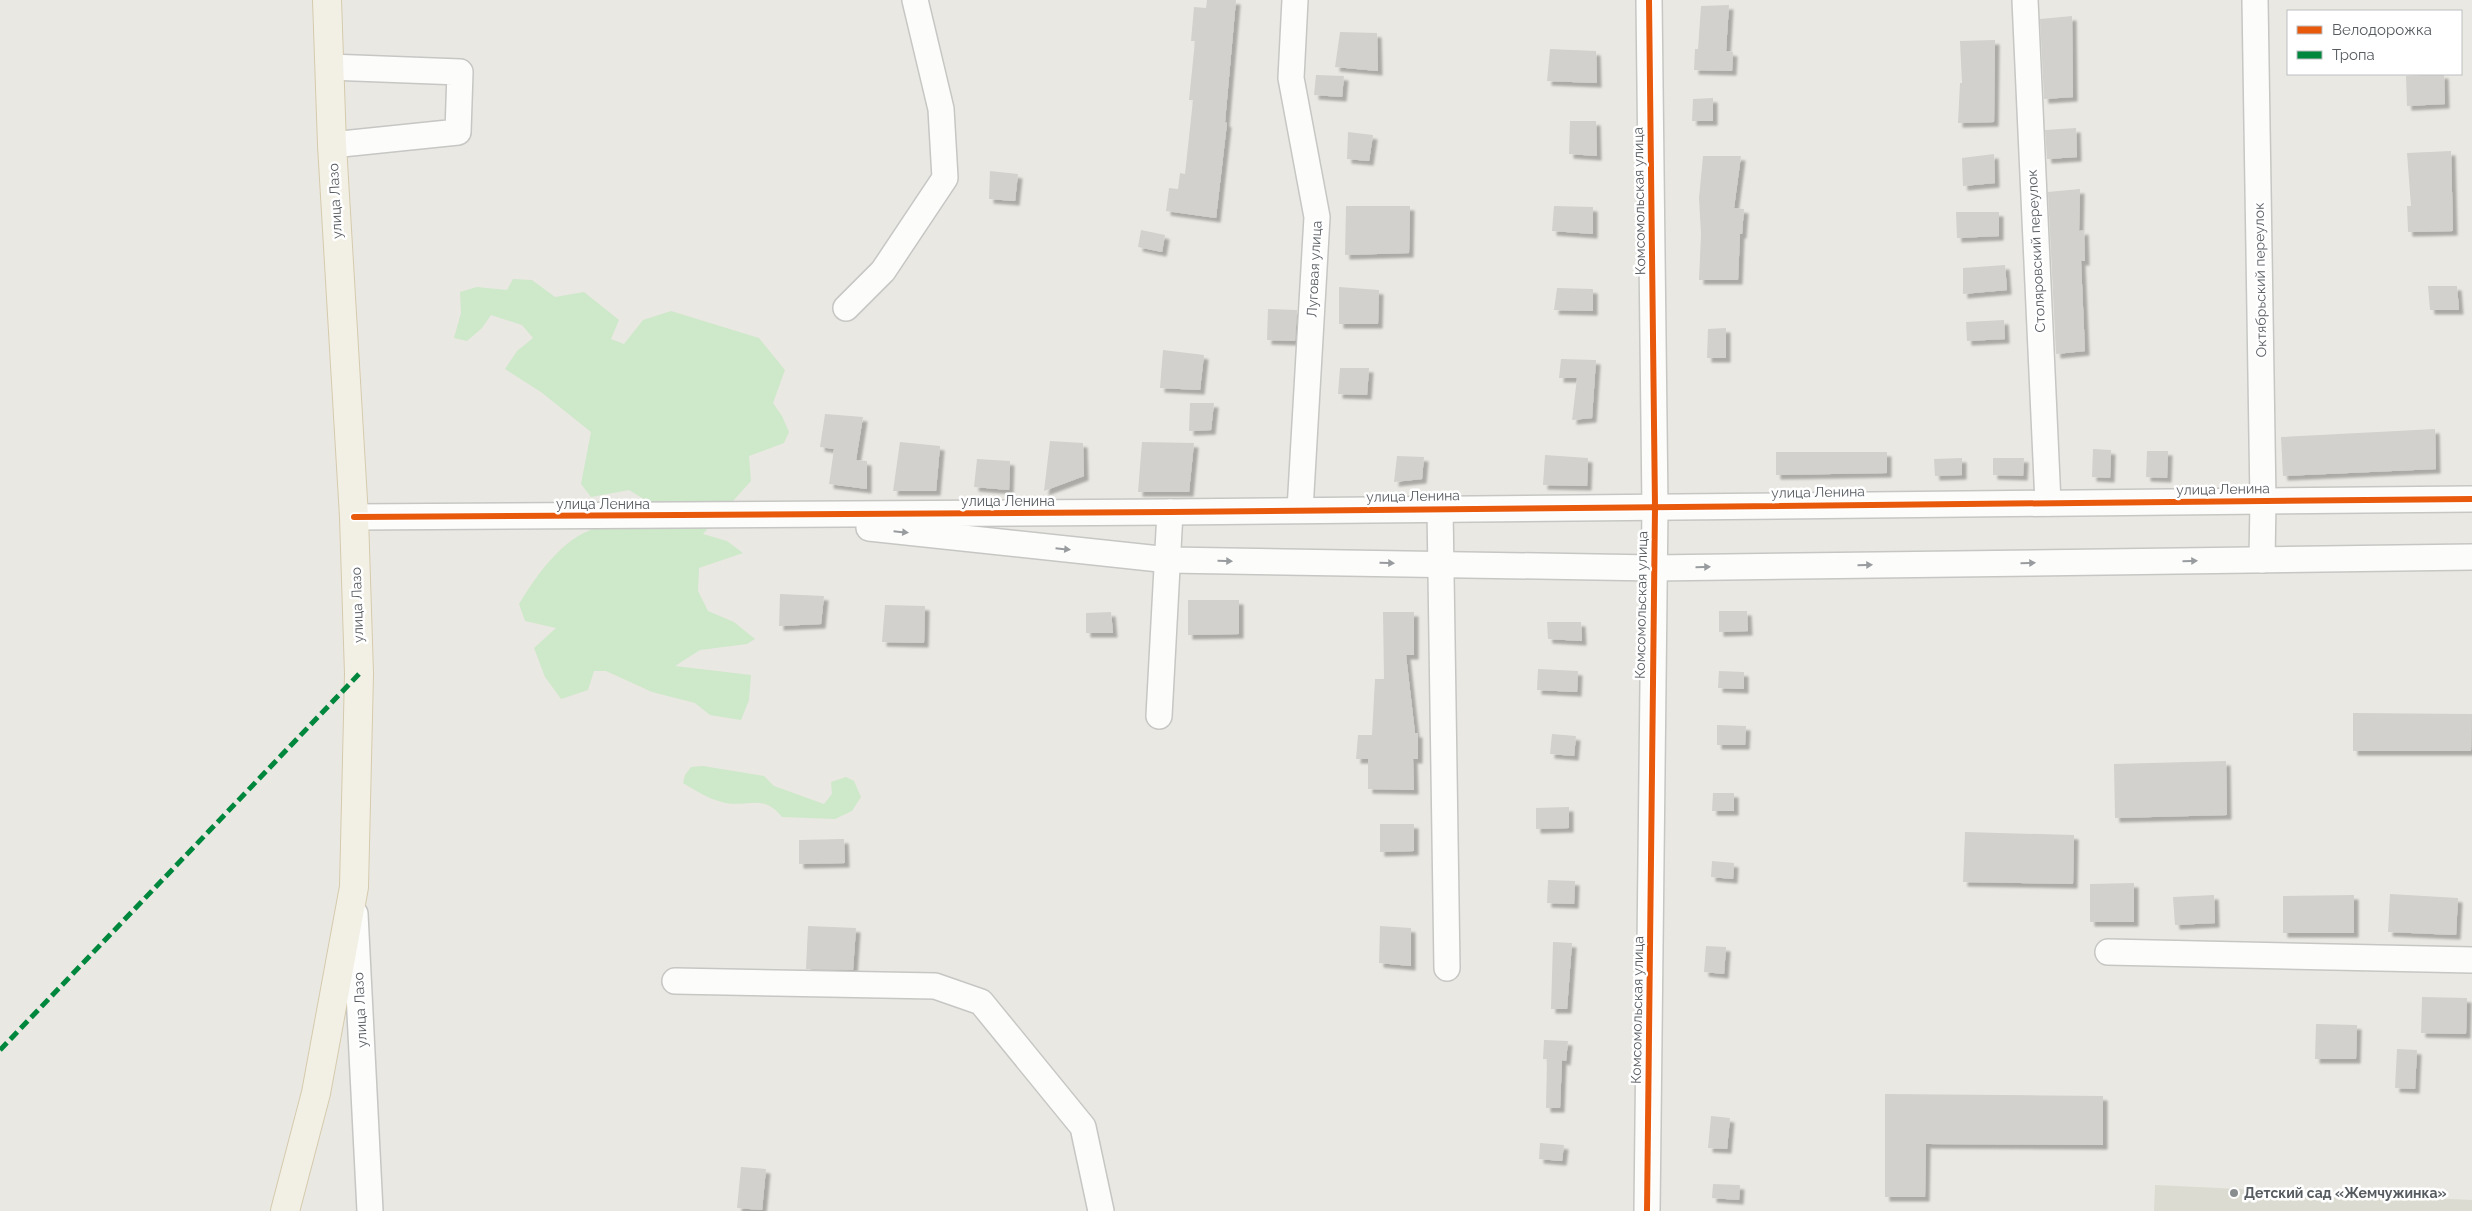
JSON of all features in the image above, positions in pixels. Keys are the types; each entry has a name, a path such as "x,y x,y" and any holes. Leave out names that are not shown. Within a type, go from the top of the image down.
{"main road":[{"name":"улица Лазо","path":"328,0 332,145 354,517 359,674 354,887"},
{"path":"286,1211 316,1092 354,887"}],"street":[{"path":"846,308 882,271 945,178 941,109 915,0"},
{"name":"Луговая улица","path":"1295,0 1291,78 1317,217 1300,510"},
{"name":"Комсомольская улица","path":"1647,1211 1655,507 1649,0"},
{"name":"Столяровский переулок","path":"2025,0 2048,503"},
{"name":"Октябрьский переулок","path":"2255,0 2263,501 2262,560"},
{"path":"330,67 460,72 458,132 332,145"},
{"name":"улица Ленина","path":"354,517 748,516 2472,499"},
{"path":"1440,508 1447,968"},
{"path":"1159,716 1169,560 1170,512"},
{"path":"748,516 1169,560 1654,568 2472,557"},
{"name":"улица Лазо","path":"354,887 370,1211"},
{"path":"2108,952 2472,960"},
{"path":"675,981 935,986 981,1002 1083,1127 1101,1211"}],"shaded area":[{"name":"Детский сад «Жемчужинка»","path":"2155,1185 2472,1200 2472,1211 2154,1211"}],"green space":[{"path":"513,279 532,280 555,297 584,292 619,320 611,339 624,344 643,320 671,311 759,338 785,370 773,403 782,416 789,432 784,443 749,456 751,481 703,534 727,541 743,553 699,568 698,591 708,611 734,622 755,639 747,644 700,650 675,666 751,675 749,700 741,720 710,715 695,703 652,692 606,671 594,671 588,690 561,699 545,677 534,648 556,628 525,621 519,604 542,570 572,540 596,528 639,525 642,498 629,490 591,497 581,484 591,432 541,392 505,369 517,351 533,338 522,325 491,315 482,328 467,341 454,338 461,313 460,292 477,287 507,290"},
{"path":"703,766 764,776 774,786 824,804 832,794 831,782 846,777 854,781 861,797 852,811 835,819 782,817 775,809 768,805 761,803 731,804 717,801 683,783 685,775 691,767"}],"building":[{"path":"1207,0 1236,0 1225,122 1227,123 1216,218 1166,211 1169,188 1178,189 1180,173 1185,174 1193,100 1189,100 1195,41 1191,41 1194,7 1206,8"},
{"path":"1729,5 1726,51 1733,52 1732,71 1694,70 1695,49 1698,49 1701,6"},
{"path":"2072,16 2073,97 2044,99 2040,19"},
{"path":"1340,32 1377,33 1378,71 1335,67"},
{"path":"1995,40 1994,122 1958,123 1960,83 1962,83 1960,41"},
{"path":"1550,49 1596,51 1597,83 1547,81"},
{"path":"1316,75 1344,76 1342,97 1314,95"},
{"path":"2444,75 2445,104 2407,106 2406,76"},
{"path":"1713,98 1713,121 1692,121 1693,99"},
{"path":"1570,121 1596,121 1597,156 1569,154"},
{"path":"2076,128 2077,157 2047,159 2045,130"},
{"path":"1348,132 1373,135 1369,161 1347,159"},
{"path":"2451,151 2453,231 2408,232 2407,206 2411,206 2407,153"},
{"path":"1994,154 1995,183 1963,186 1962,158"},
{"path":"1703,156 1741,156 1734,208 1744,209 1742,234 1740,234 1738,280 1699,280 1701,234 1699,198"},
{"path":"990,171 1018,174 1015,201 989,199"},
{"path":"2080,189 2079,231 2084,230 2085,261 2081,261 2085,351 2056,354 2048,192"},
{"path":"1346,206 1410,206 1409,253 1345,255"},
{"path":"1554,206 1593,207 1593,234 1552,231"},
{"path":"1956,212 1999,212 1999,236 1957,238"},
{"path":"1141,230 1165,235 1162,252 1138,247"},
{"path":"2005,265 2007,290 1963,294 1963,268"},
{"path":"2428,286 2457,286 2459,310 2430,310"},
{"path":"1339,287 1379,290 1378,324 1339,324"},
{"path":"1557,288 1593,289 1593,311 1554,310"},
{"path":"1268,309 1297,310 1295,341 1267,340"},
{"path":"2004,320 2005,339 1967,341 1966,322"},
{"path":"1726,328 1726,358 1707,358 1708,329"},
{"path":"1163,350 1204,355 1200,390 1160,388"},
{"path":"1561,359 1596,360 1592,418 1572,420 1577,378 1559,378"},
{"path":"1340,368 1369,368 1367,395 1338,394"},
{"path":"1190,403 1214,403 1211,430 1189,431"},
{"path":"825,414 863,417 856,460 867,461 867,489 829,484 834,449 820,447"},
{"path":"2435,429 2436,469 2283,476 2281,437"},
{"path":"1050,441 1083,443 1084,476 1044,491"},
{"path":"900,442 940,446 936,491 893,491"},
{"path":"1142,442 1194,443 1189,492 1138,492"},
{"path":"2093,449 2111,450 2110,478 2092,477"},
{"path":"2147,451 2168,451 2167,478 2146,477"},
{"path":"1776,452 1887,452 1887,473 1776,475"},
{"path":"1545,455 1588,458 1587,486 1543,485"},
{"path":"1397,456 1424,457 1422,479 1394,482"},
{"path":"1962,458 1962,475 1935,476 1934,459"},
{"path":"1993,458 2024,458 2023,476 1993,475"},
{"path":"977,459 1010,461 1009,490 974,487"},
{"path":"780,594 824,596 821,624 779,626"},
{"path":"1188,600 1239,600 1239,634 1188,635"},
{"path":"885,605 925,606 924,643 882,642"},
{"path":"1719,611 1747,611 1748,631 1719,632"},
{"path":"1111,612 1113,633 1086,633 1086,613"},
{"path":"1383,612 1414,612 1414,655 1406,655 1415,733 1418,733 1418,759 1413,759 1414,790 1368,789 1368,759 1356,759 1358,735 1372,735 1375,679 1384,679"},
{"path":"1547,622 1581,622 1582,641 1548,639"},
{"path":"1538,669 1578,671 1577,692 1537,690"},
{"path":"1719,671 1744,672 1744,689 1718,688"},
{"path":"2353,713 2472,714 2471,751 2353,751"},
{"path":"1717,725 1746,726 1745,745 1717,745"},
{"path":"1552,734 1576,736 1574,756 1550,754"},
{"path":"2226,761 2227,815 2115,818 2114,764"},
{"path":"1713,793 1734,793 1734,811 1712,811"},
{"path":"1569,807 1569,828 1536,829 1536,808"},
{"path":"1380,824 1414,824 1414,851 1380,852"},
{"path":"1965,832 2074,835 2073,884 1963,882"},
{"path":"844,839 845,863 799,864 799,840"},
{"path":"1712,861 1734,863 1733,879 1711,877"},
{"path":"1548,880 1575,881 1574,904 1547,903"},
{"path":"2134,883 2134,922 2090,922 2090,884"},
{"path":"2390,894 2458,898 2456,935 2388,932"},
{"path":"2214,895 2215,923 2175,925 2173,897"},
{"path":"2354,895 2354,933 2283,933 2283,896"},
{"path":"808,926 856,928 853,970 806,969"},
{"path":"1380,926 1411,928 1411,966 1379,963"},
{"path":"1553,942 1572,943 1567,1009 1551,1009"},
{"path":"1706,946 1726,947 1724,974 1704,972"},
{"path":"2422,997 2467,998 2466,1034 2421,1033"},
{"path":"2316,1024 2357,1025 2356,1059 2315,1059"},
{"path":"1544,1040 1568,1041 1566,1061 1562,1060 1560,1108 1546,1108 1547,1059 1543,1059"},
{"path":"2397,1049 2417,1050 2415,1089 2395,1088"},
{"path":"1885,1094 2103,1096 2103,1145 1926,1144 1925,1197 1885,1197"},
{"path":"1711,1116 1730,1118 1727,1149 1708,1148"},
{"path":"1540,1143 1564,1145 1562,1161 1539,1159"},
{"path":"741,1167 766,1169 762,1210 737,1208"},
{"path":"1713,1184 1740,1185 1739,1200 1712,1198"}],"marked path":[{"path":"0,1050 359,674"}],"cycle path":[{"path":"1647,1211 1655,507 1649,0"},
{"path":"354,517 1170,512 2472,499"}],"place":[{"name":"Детский сад «Жемчужинка»","path":"2234,1193"}]}
